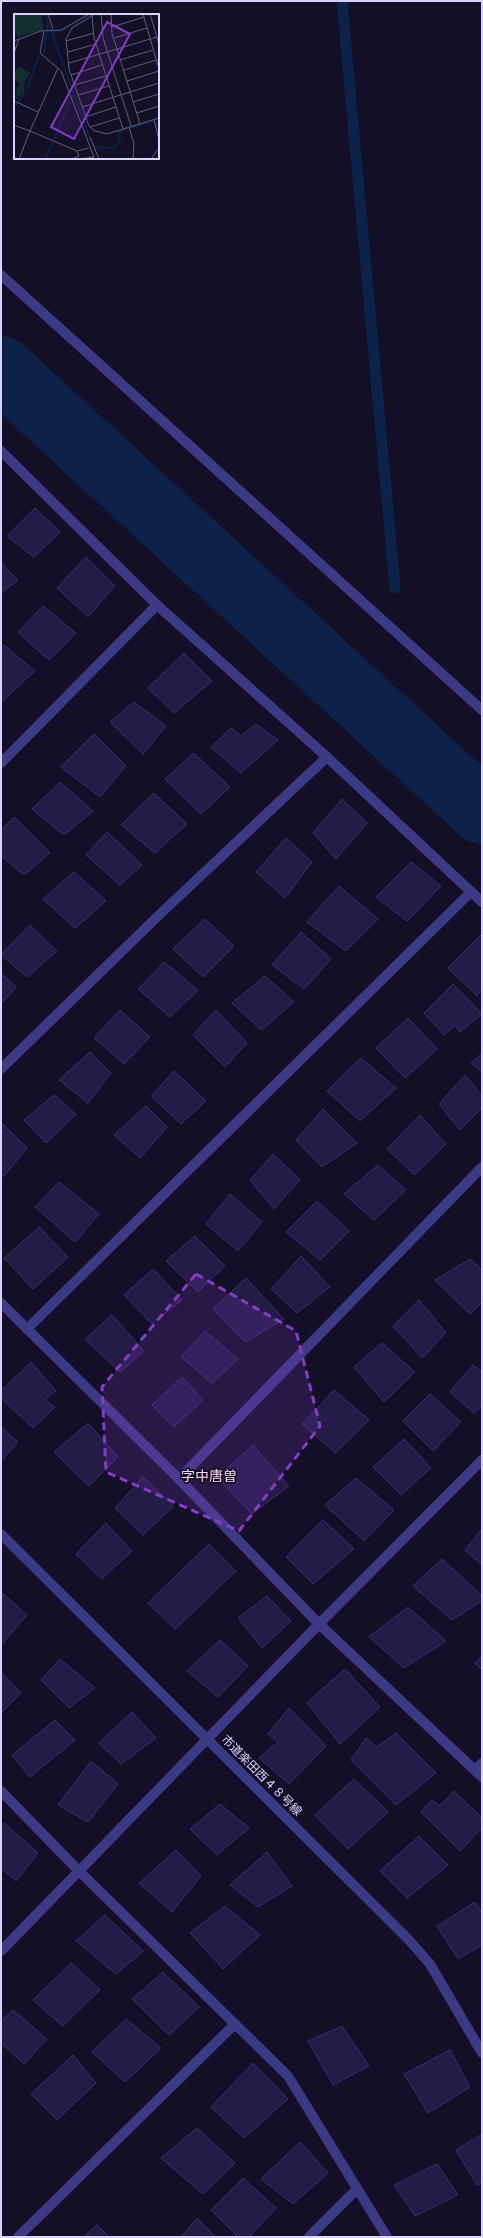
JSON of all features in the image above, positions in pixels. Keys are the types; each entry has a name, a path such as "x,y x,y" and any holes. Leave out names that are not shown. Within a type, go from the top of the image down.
{"street":[{"path":"1,275 482,710"},
{"path":"3,456 157,605 327,757 482,902"},
{"path":"1,763 157,605"},
{"path":"1,1069 158,916 327,757"},
{"path":"27,1329 471,892"},
{"path":"179,1479 482,1167"},
{"path":"1,1303 179,1479 318,1624 480,1770"},
{"path":"1,1951 318,1624 482,1460"},
{"name":"市道楽田西４８号線","path":"1,1534 430,1964 482,2053"},
{"path":"1,1791 79,1871 288,2076 326,2134 357,2189 387,2237"},
{"path":"18,2237 235,2024"},
{"path":"309,2237 357,2189"}],"highlighted area":[{"path":"196,1274 296,1331 320,1426 239,1531 106,1472 102,1387"}],"building":[{"path":"35,508 60,532 34,557 7,536"},
{"path":"86,557 115,586 88,617 57,588"},
{"path":"1,563 18,580 1,593"},
{"path":"43,606 76,633 49,660 18,632"},
{"path":"4,645 35,671 1,702 1,648"},
{"path":"184,653 212,681 174,713 148,688"},
{"path":"134,702 166,726 143,754 110,722"},
{"path":"256,724 278,740 241,773 211,747 231,728 241,736"},
{"path":"94,734 126,766 100,797 61,767"},
{"path":"194,753 230,787 201,814 165,779"},
{"path":"60,782 93,811 64,835 32,809"},
{"path":"154,793 187,824 155,853 121,825"},
{"path":"342,799 367,823 336,859 313,833"},
{"path":"14,817 50,853 24,875 1,856 1,830"},
{"path":"107,832 142,865 120,885 86,855"},
{"path":"286,838 312,862 285,898 256,872"},
{"path":"411,862 441,886 407,921 376,897"},
{"path":"74,872 106,901 75,928 43,899"},
{"path":"339,886 378,919 346,951 307,922"},
{"path":"205,919 234,946 203,977 173,949"},
{"path":"30,925 57,951 27,977 1,955"},
{"path":"301,932 331,959 304,989 272,965"},
{"path":"482,934 482,990 477,996 448,968"},
{"path":"164,962 198,990 170,1017 138,989"},
{"path":"1,973 16,987 1,1004"},
{"path":"265,976 294,1002 261,1030 232,1003"},
{"path":"453,984 482,1014 460,1032 455,1025 444,1035 424,1013"},
{"path":"120,1010 150,1037 124,1064 94,1038"},
{"path":"216,1010 247,1043 225,1067 193,1035"},
{"path":"408,1018 437,1049 405,1078 376,1048"},
{"path":"90,1052 111,1073 88,1103 59,1080"},
{"path":"482,1053 482,1072 471,1063"},
{"path":"361,1058 396,1088 360,1121 327,1091"},
{"path":"174,1071 206,1101 181,1124 151,1096"},
{"path":"465,1075 482,1096 482,1108 460,1130 439,1104"},
{"path":"54,1095 76,1114 46,1143 24,1120"},
{"path":"146,1106 167,1127 140,1158 114,1135"},
{"path":"323,1109 357,1143 322,1167 296,1140"},
{"path":"420,1115 446,1144 414,1175 387,1149"},
{"path":"3,1124 27,1148 4,1176 1,1174 1,1125"},
{"path":"273,1154 300,1180 274,1209 250,1180"},
{"path":"378,1165 406,1190 374,1220 344,1194"},
{"path":"59,1182 99,1214 75,1242 35,1207"},
{"path":"230,1194 262,1222 238,1251 206,1224"},
{"path":"317,1201 349,1231 320,1260 286,1232"},
{"path":"39,1227 68,1257 33,1289 4,1258"},
{"path":"195,1236 225,1266 198,1292 166,1261"},
{"path":"301,1256 330,1287 297,1313 271,1289"},
{"path":"470,1259 482,1270 482,1302 470,1314 435,1280"},
{"path":"153,1269 182,1300 152,1324 124,1295"},
{"path":"246,1278 284,1319 245,1342 213,1309"},
{"path":"419,1300 446,1333 422,1358 393,1326"},
{"path":"112,1315 144,1351 120,1372 85,1339"},
{"path":"205,1331 238,1359 212,1383 181,1357"},
{"path":"382,1343 415,1372 384,1402 354,1367"},
{"path":"31,1362 56,1391 44,1400 55,1407 33,1428 1,1398 1,1391"},
{"path":"473,1365 482,1372 482,1406 474,1413 450,1392"},
{"path":"182,1377 203,1400 174,1427 152,1405"},
{"path":"334,1390 369,1420 335,1453 302,1424"},
{"path":"430,1394 461,1422 433,1451 403,1421"},
{"path":"88,1423 118,1457 89,1486 54,1452"},
{"path":"1,1427 18,1442 1,1461"},
{"path":"404,1439 431,1468 401,1495 373,1467"},
{"path":"253,1445 289,1486 252,1514 217,1477"},
{"path":"143,1477 174,1506 143,1535 115,1508"},
{"path":"356,1478 394,1510 364,1541 325,1505"},
{"path":"323,1520 354,1549 313,1584 286,1557"},
{"path":"106,1523 132,1551 102,1579 76,1554"},
{"path":"482,1529 482,1565 465,1550"},
{"path":"209,1544 236,1571 175,1629 148,1603"},
{"path":"442,1559 482,1596 482,1601 452,1620 413,1586"},
{"path":"1,1592 27,1615 1,1645"},
{"path":"267,1596 291,1621 262,1648 238,1618"},
{"path":"408,1607 446,1641 404,1668 369,1637"},
{"path":"220,1640 248,1666 218,1697 187,1671"},
{"path":"482,1656 482,1670 475,1663"},
{"path":"60,1659 95,1688 69,1708 41,1680"},
{"path":"345,1669 380,1707 340,1744 307,1703"},
{"path":"1,1672 21,1693 1,1713"},
{"path":"289,1708 326,1746 289,1784 259,1758 278,1742 268,1734"},
{"path":"132,1712 156,1738 121,1764 99,1743"},
{"path":"55,1720 75,1740 30,1777 12,1755"},
{"path":"396,1733 436,1773 396,1805 351,1760 366,1738 377,1747"},
{"path":"91,1761 118,1784 88,1822 58,1805"},
{"path":"354,1779 388,1812 348,1849 315,1815"},
{"path":"454,1791 482,1818 482,1828 460,1851 421,1812 432,1800 440,1806"},
{"path":"220,1804 249,1828 217,1855 190,1829"},
{"path":"4,1823 38,1853 16,1881 1,1868 1,1827"},
{"path":"419,1836 448,1865 407,1898 380,1871"},
{"path":"176,1850 201,1876 172,1912 139,1883"},
{"path":"267,1852 292,1886 258,1907 230,1885"},
{"path":"475,1902 482,1913 482,1945 458,1959 437,1926"},
{"path":"225,1906 260,1935 223,1969 190,1933"},
{"path":"105,1915 143,1951 116,1974 76,1941"},
{"path":"71,1963 100,1990 63,2026 33,2000"},
{"path":"163,1972 199,2007 169,2035 132,1999"},
{"path":"13,2010 47,2039 24,2064 1,2043 1,2021"},
{"path":"126,2019 161,2048 125,2082 92,2052"},
{"path":"342,2026 369,2066 333,2085 308,2041"},
{"path":"450,2050 470,2087 428,2113 404,2074"},
{"path":"73,2055 96,2083 57,2120 31,2094"},
{"path":"253,2063 288,2099 244,2138 211,2107"},
{"path":"197,2128 235,2163 203,2194 161,2158"},
{"path":"482,2134 482,2183 477,2185 456,2150"},
{"path":"300,2142 328,2173 293,2204 261,2179"},
{"path":"437,2164 458,2195 415,2216 394,2185"},
{"path":"243,2178 276,2208 249,2237 238,2237 211,2210"},
{"path":"197,2218 216,2237 181,2237"},
{"path":"97,2225 109,2237 84,2237"}],"waterway":[{"path":"342,1 395,588"},
{"path":"1,369 482,811"}],"district":[{"name":"字中唐曽","path":"209,1476"}]}
